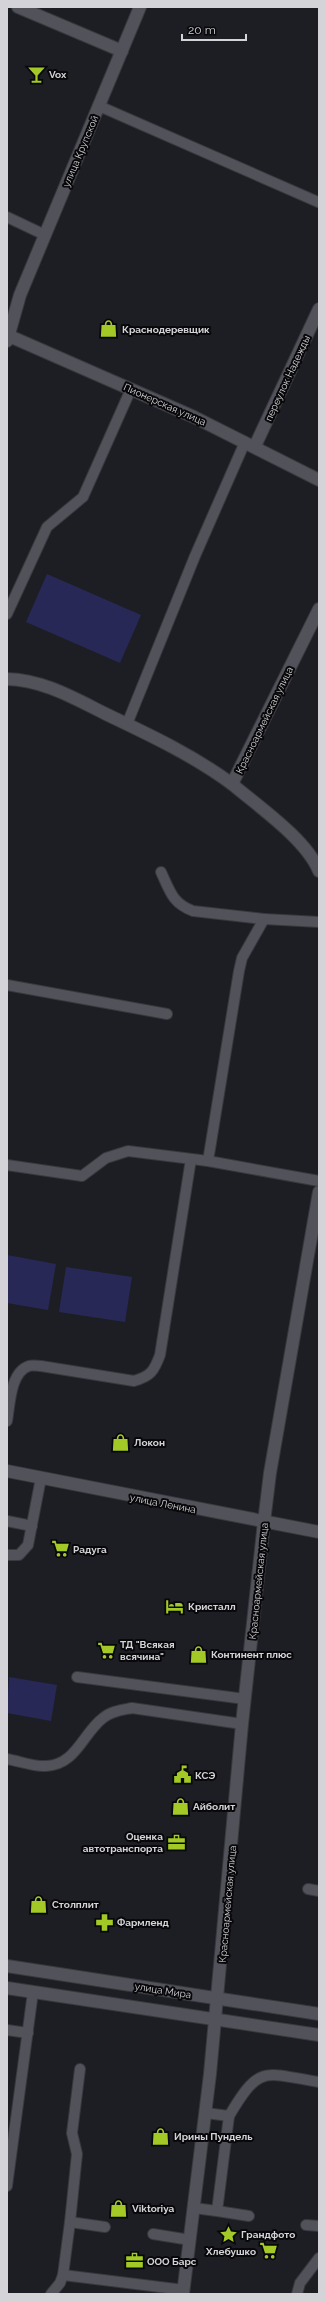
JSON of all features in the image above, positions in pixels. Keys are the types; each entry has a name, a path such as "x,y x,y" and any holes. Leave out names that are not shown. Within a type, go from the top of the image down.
{"street":[{"path":"18,7 122,51"},
{"name":"улица Крупской","path":"7,337 20,295 140,7"},
{"name":"улица Крупской","path":"7,314 20,295"},
{"name":"переулок Надежды","path":"250,444 319,309"},
{"name":"Пионерская улица","path":"7,337 131,389 250,444 319,480"},
{"name":"Красноармейская улица","path":"319,609 232,784 295,838 308,851 319,871"},
{"path":"7,679 30,681 43,685 127,724 184,752 232,784"},
{"name":"Красноармейская улица","path":"216,2019 242,1724 270,1473 319,1192"},
{"name":"улица Ленина","path":"7,1471 319,1532"},
{"name":"улица Мира","path":"7,1966 319,2014"},
{"name":"улица Мира","path":"7,1988 319,2035"},
{"path":"184,2292 216,2019"}],"lane":[{"path":"99,106 318,202"},
{"path":"7,218 45,235"},
{"path":"7,614 47,527 83,497 131,389"},
{"path":"127,724 195,556 250,444"},
{"path":"161,872 175,901 182,907 193,910 264,919 319,922"},
{"path":"208,1161 242,958 264,919"},
{"path":"7,985 167,1014"},
{"path":"7,1165 82,1176 106,1158 116,1153 128,1151 208,1161 319,1181"},
{"path":"7,1421 15,1380 20,1372 29,1366 42,1366 134,1381 147,1377 155,1367 160,1355 191,1159"},
{"path":"7,1555 19,1555 28,1545 41,1478"},
{"path":"7,1521 32,1526"},
{"path":"77,1677 245,1699"},
{"path":"7,1759 46,1766 63,1762 71,1756 102,1718 114,1712 132,1708 242,1724"},
{"path":"308,1889 319,1891"},
{"path":"7,2186 33,1992"},
{"path":"7,2030 28,2034"},
{"path":"51,2294 60,2283 63,2275 70,2222 76,2154 72,2133 80,2069"},
{"path":"217,2211 229,2116 248,2086 263,2076 276,2075 319,2082"},
{"path":"206,2113 229,2116"},
{"path":"194,2208 248,2216"},
{"path":"70,2222 105,2227"},
{"path":"306,2224 319,2226"},
{"path":"153,2234 190,2240"},
{"path":"297,2294 300,2283 319,2258"},
{"path":"63,2275 184,2292"}],"shaded area":[{"path":"47,574 141,615 120,663 26,622"},
{"path":"7,1255 56,1264 48,1310 7,1303"},
{"path":"66,1267 132,1277 125,1322 59,1312"},
{"path":"9,1677 57,1685 51,1721 7,1713"}],"place":[{"name":"Vox","path":"36,74"},
{"name":"Краснодеревщик","path":"109,329"},
{"name":"Локон","path":"121,1442"},
{"name":"Радуга","path":"60,1549"},
{"name":"Кристалл","path":"175,1606"},
{"name":"ТД \"Всякая всячина\"","path":"107,1650"},
{"name":"Континент плюс","path":"198,1654"},
{"name":"КСЭ","path":"182,1775"},
{"name":"Айболит","path":"180,1806"},
{"name":"Оценка автотранспорта","path":"176,1842"},
{"name":"Столплит","path":"39,1904"},
{"name":"Фармленд","path":"104,1922"},
{"name":"Ирины Пундель","path":"161,2136"},
{"name":"Viktoriya","path":"119,2208"},
{"name":"Грандфото","path":"228,2234"},
{"name":"Хлебушко","path":"269,2251"},
{"name":"ООО Барс","path":"134,2261"}]}
